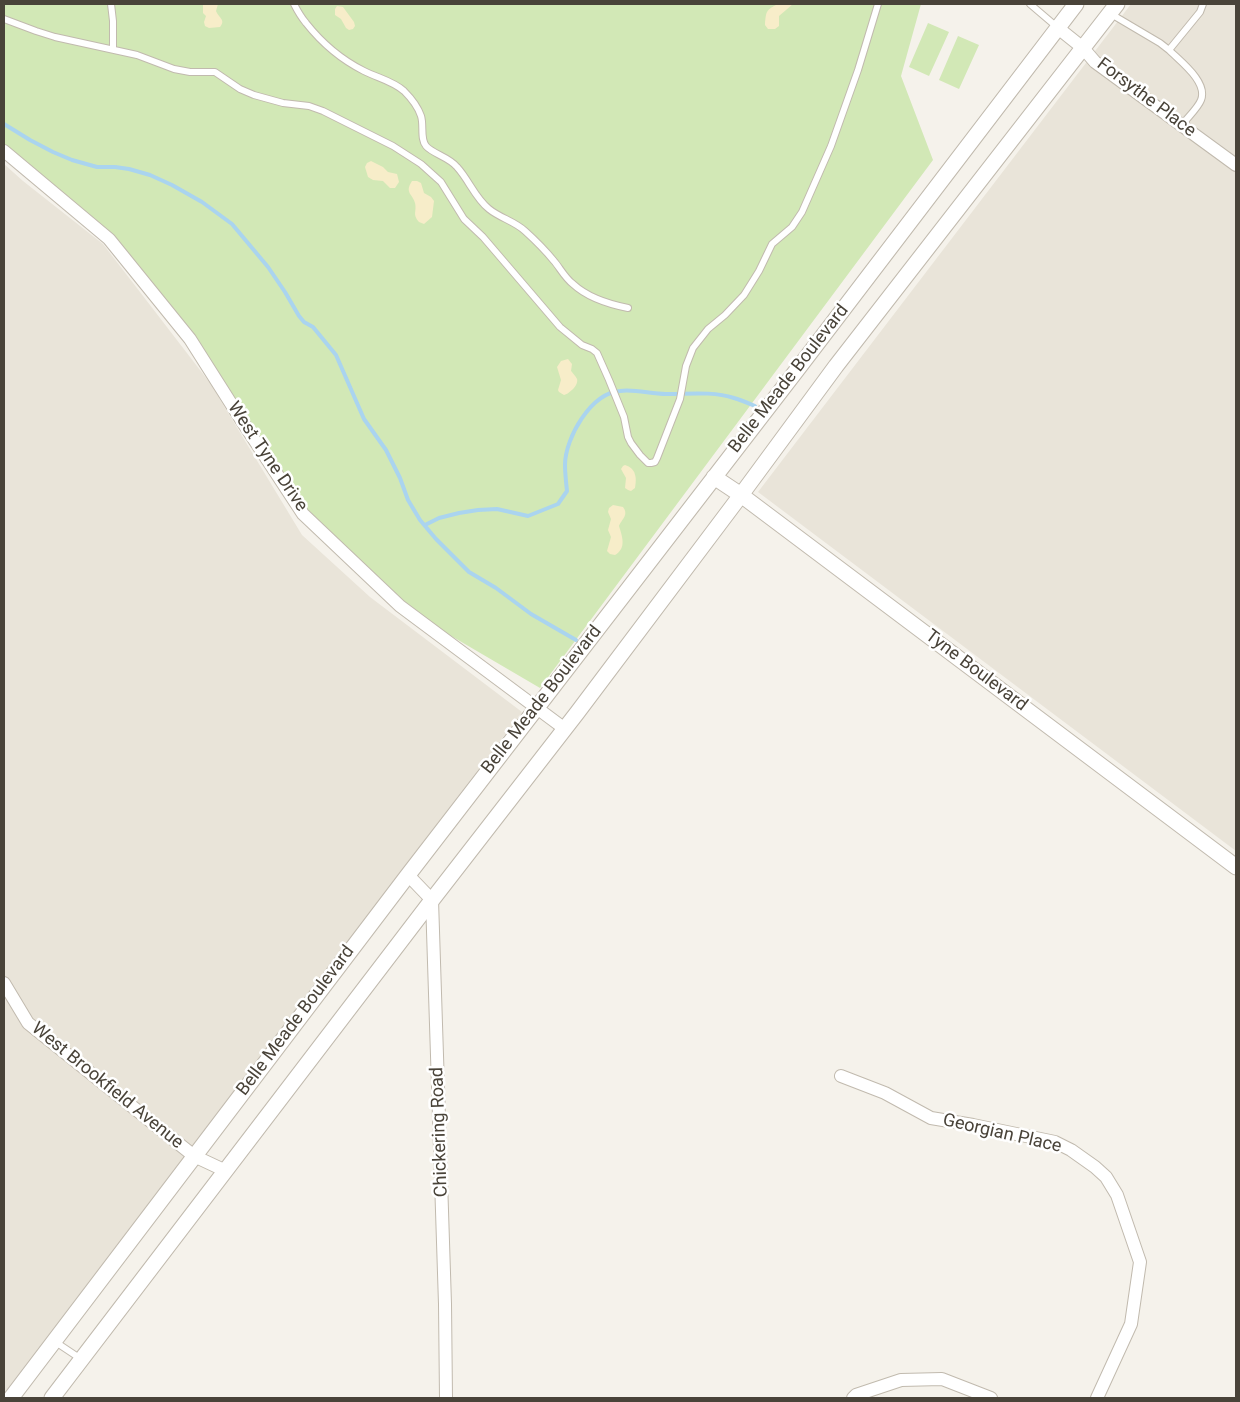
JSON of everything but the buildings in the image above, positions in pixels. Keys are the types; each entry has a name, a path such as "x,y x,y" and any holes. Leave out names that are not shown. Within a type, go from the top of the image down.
{"street":[{"name":"Belle Meade Boulevard","path":"11,1398 408,875 1076,4"},
{"name":"Belle Meade Boulevard","path":"52,1398 565,729 742,495 836,366 1113,8"},
{"name":"Forsythe Place","path":"1058,28 1083,48 1095,62 1236,165"},
{"name":"West Tyne Drive","path":"4,152 110,239 190,338 303,514 400,606 565,729"},
{"name":"Tyne Boulevard","path":"714,477 742,495 1236,867"},
{"path":"408,875 432,900"},
{"name":"Chickering Road","path":"432,900 445,1304 446,1398"},
{"name":"West Brookfield Avenue","path":"4,983 28,1023 194,1156 226,1171"},
{"name":"Georgian Place","path":"841,1076 885,1093 931,1118 1056,1142 1071,1150 1106,1177 1117,1195 1140,1262 1131,1324 1097,1398"},
{"path":"853,1398 856,1395 901,1380 942,1379 990,1398"}],"lane":[{"path":"111,4 113,49"},
{"path":"294,4 304,22 330,48 364,72 394,84 411,98 422,117 424,143 427,147 457,166 475,193 488,208 524,230 549,255 573,285 596,300 628,308"},
{"path":"4,19 55,37 113,49 174,69 190,72 215,72 240,89 254,95 283,103 315,107 394,146 421,164 441,182 464,219 484,237 560,326 582,345 596,353 624,417 631,443 644,460 652,463 657,458 680,400 687,360 698,340 744,295 759,271 772,244 792,228 802,212 834,137 858,70 878,4"},
{"path":"1030,4 1058,28"},
{"path":"1169,50 1200,12 1203,4"},
{"path":"1113,8 1169,50 1200,82 1203,90 1201,101 1182,125"},
{"path":"54,1341 82,1360"}],"shaded area":[{"path":"1131,4 1236,4 1236,851 758,492"},
{"path":"4,164 103,244 210,383 302,535 370,597 522,712 4,1393"}],"green space":[{"path":"4,4 921,4 901,76 933,160 540,688 400,606 303,514 190,339 110,239 4,151"},
{"path":"928,23 949,32 929,76 909,67"},
{"path":"958,36 979,45 959,89 939,80"}],"sand":[{"path":"203,4 218,4 216,11 222,23 220,27 209,28 205,26 206,16 203,13"},
{"path":"778,4 793,4 779,16 779,26 775,29 768,29 765,25 766,14"},
{"path":"337,6 343,7 354,22 355,26 353,29 349,30 346,28 341,19 335,15"},
{"path":"371,161 388,172 397,174 399,182 395,188 390,188 383,181 373,180 368,177 365,167"},
{"path":"412,181 421,183 424,193 434,201 432,217 424,224 419,222 415,215 415,203 409,191"},
{"path":"568,359 572,364 571,371 577,378 577,384 564,395 558,390 561,380 557,367 561,361"},
{"path":"625,465 629,466 635,474 635,488 631,491 625,488 626,478 621,469"},
{"path":"613,505 623,507 625,510 624,517 619,526 622,545 619,552 615,555 607,551 611,537 608,530 611,519 608,512 609,508"}],"waterway":[{"path":"4,124 30,140 72,160 97,167 129,169 150,175 202,202 232,224 268,267 299,316 304,322 313,327 336,355 364,419 386,450 400,478 408,500 420,520 469,572 496,588 531,614 576,640"},
{"path":"425,525 439,518 478,510 497,509 528,516 558,504 567,491 566,454 575,430 590,408 609,394 620,391 660,394 709,394 734,398 755,406"}]}
